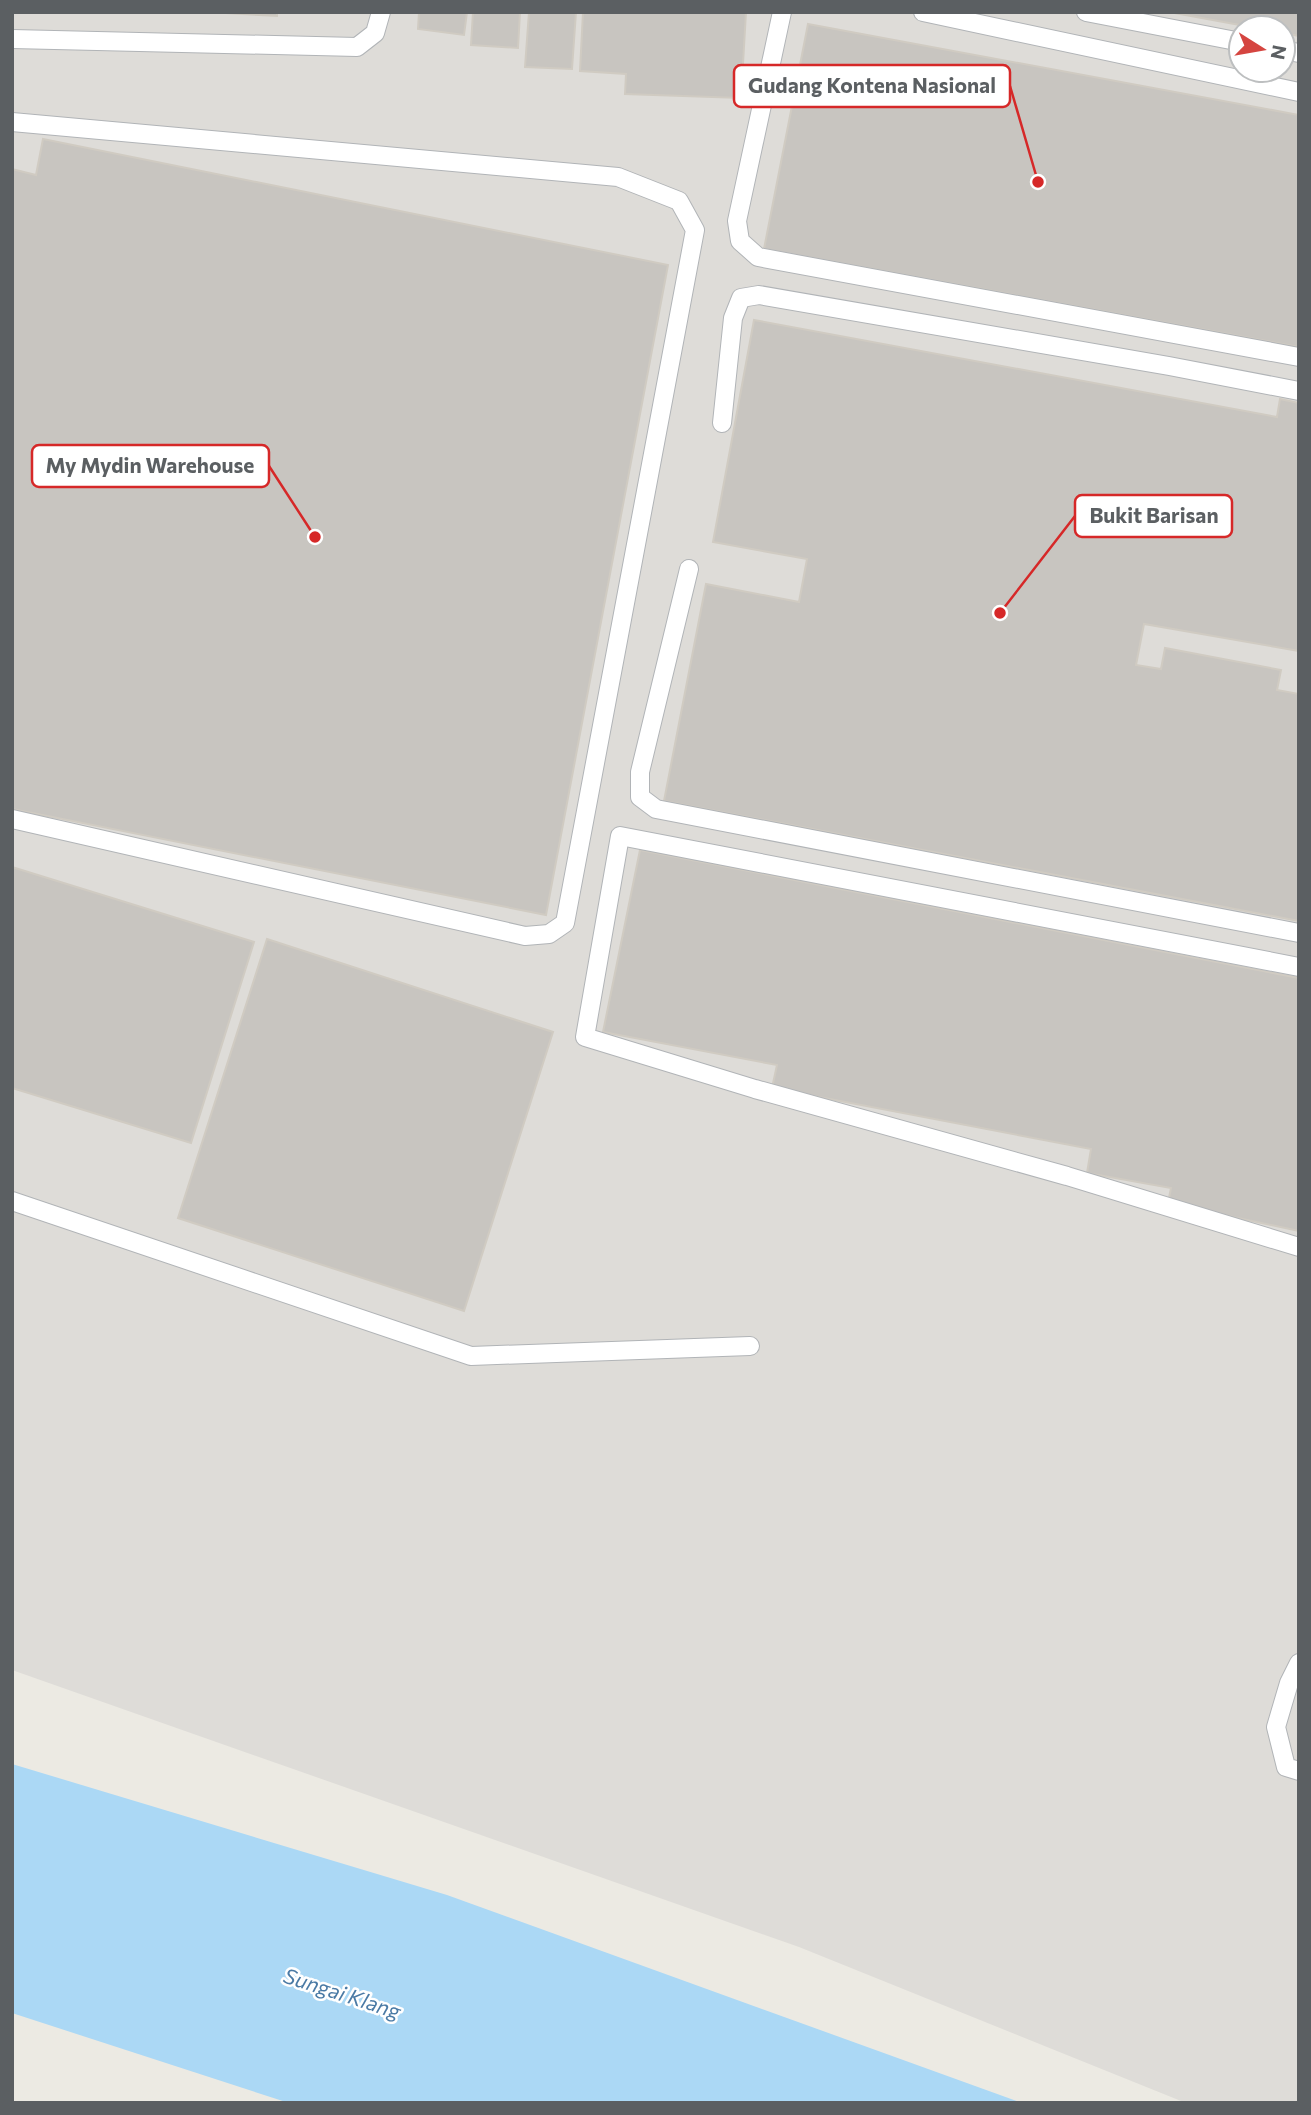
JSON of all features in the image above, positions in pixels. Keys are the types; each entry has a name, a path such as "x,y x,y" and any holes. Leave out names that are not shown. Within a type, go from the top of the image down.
{"lane":[{"path":"12,39 357,47 375,33 381,12"},
{"path":"782,12 737,221 740,241 758,257 1299,357"},
{"path":"923,12 1299,92"},
{"path":"1086,12 1227,39"},
{"path":"12,122 618,177 679,201 695,230 565,923 548,934 525,936 12,819"},
{"path":"722,422 733,318 741,298 758,295 1155,363 1299,391"},
{"path":"689,569 640,772 640,797 656,809 1299,933"},
{"path":"1299,967 620,836 585,1037 755,1089 1067,1176 1299,1247"},
{"path":"12,1201 471,1356 750,1346"},
{"path":"1299,1663 1289,1683 1276,1727 1286,1767 1299,1771"}],"shaded area":[{"path":"12,12 1299,12 1299,2103 1186,2103 799,1947 12,1670"}],"water":[{"name":"Sungai Klang","path":"12,1764 447,1895 1022,2103 289,2103 12,2013"}],"building":[{"path":"208,12 277,12 277,16"},
{"path":"419,12 467,12 464,35 418,29"},
{"path":"473,12 520,12 518,48 471,45"},
{"path":"529,12 576,12 572,69 525,67"},
{"path":"583,12 746,12 741,98 625,94 626,74 580,71"},
{"path":"1169,12 1299,12 1299,36 1297,14 1227,14 1227,23"},
{"path":"808,24 1299,115 1299,347 764,249"},
{"path":"43,139 668,265 546,915 12,809 12,169 36,175"},
{"path":"754,320 1277,417 1280,399 1299,403 1299,651 1144,624 1136,665 1161,669 1165,648 1281,670 1277,690 1299,694 1299,921 664,801 706,584 799,602 807,559 713,542"},
{"path":"640,850 1299,978 1299,1231 1168,1203 1171,1188 1087,1173 1091,1149 772,1088 777,1065 603,1032"},
{"path":"12,867 254,942 191,1143 12,1088"},
{"path":"267,939 553,1032 464,1311 178,1218"}],"place":[{"name":"Gudang Kontena Nasional","path":"1038,182"},
{"name":"My Mydin Warehouse","path":"315,537"},
{"name":"Bukit Barisan","path":"1000,613"}]}
